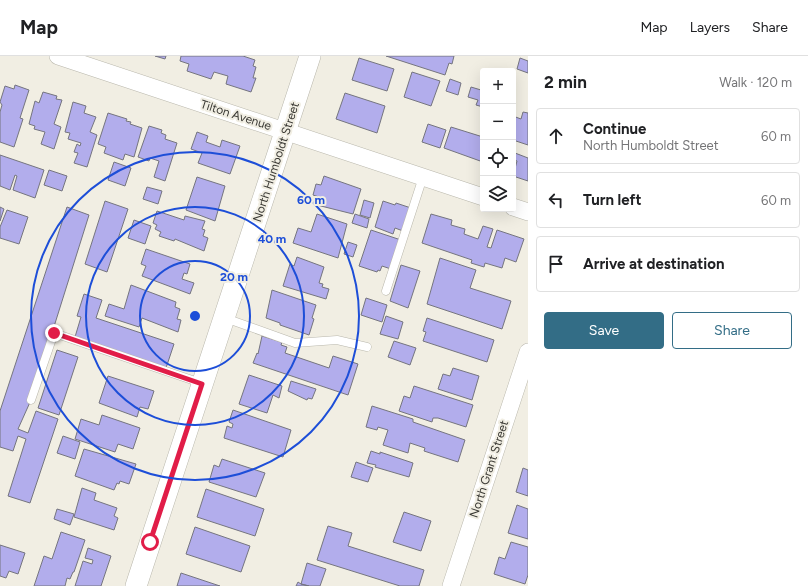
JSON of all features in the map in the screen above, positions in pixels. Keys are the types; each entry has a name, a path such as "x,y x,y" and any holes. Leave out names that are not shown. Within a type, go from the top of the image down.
{"street":[{"name":"Tilton Avenue","path":"58,56 480,196"},
{"name":"North Humboldt Street","path":"136,586 310,56"},
{"path":"516,208 528,212"},
{"name":"North Grant Street","path":"451,586 528,352"}],"lane":[{"path":"386,291 423,177"},
{"path":"225,318 296,343 336,340 367,347"},
{"path":"31,400 54,333 202,384"}],"building":[{"path":"155,56 166,56 165,59"},
{"path":"181,56 243,56 255,60 253,66 256,67 253,78 256,78 251,92 226,84 228,76 214,72 211,79 187,71 189,64 180,61"},
{"path":"386,56 454,56 452,64 449,63 445,75"},
{"path":"359,58 394,69 387,91 352,80"},
{"path":"520,58 528,61 528,73 517,69"},
{"path":"412,72 440,81 431,106 404,97"},
{"path":"450,79 461,83 458,95 446,91"},
{"path":"15,85 29,90 20,118 23,119 14,147 0,142 0,112 2,105 0,102 5,86 14,89"},
{"path":"471,87 480,90 480,106 476,105 478,100 468,97"},
{"path":"43,92 57,96 56,99 62,100 54,124 61,127 54,149 41,144 45,132 34,129 35,126 29,124 35,101 39,103"},
{"path":"345,93 385,106 377,133 336,119"},
{"path":"73,102 86,106 84,113 96,117 90,132 97,135 87,167 74,163 78,153 74,152 77,144 80,146 81,143 68,139 70,133 65,132"},
{"path":"523,112 528,113 528,145 516,141 516,117 521,119"},
{"path":"108,113 127,119 126,121 131,122 130,124 142,128 134,157 125,154 123,160 104,153 106,147 98,144"},
{"path":"428,124 446,130 440,148 422,142"},
{"path":"149,126 162,130 161,133 166,135 165,139 177,143 165,181 154,177 159,161 150,158 149,161 138,157"},
{"path":"451,127 480,136 480,161 444,148"},
{"path":"197,132 208,136 206,142 220,147 222,140 240,146 230,174 198,163 202,153 191,149"},
{"path":"516,153 528,158 528,181 516,177"},
{"path":"0,155 44,170 35,198 13,190 17,176 15,175 10,190 0,186"},
{"path":"114,162 131,168 125,186 108,180"},
{"path":"49,170 67,176 62,191 44,185"},
{"path":"324,176 361,189 353,214 317,205 319,197 313,195 316,184 321,185"},
{"path":"197,177 225,186 215,221 186,210"},
{"path":"147,187 162,191 158,204 143,199"},
{"path":"364,200 374,203 370,218 360,215"},
{"path":"105,201 128,209 107,272 85,264"},
{"path":"383,201 395,205 396,203 411,208 403,231 395,228 393,234 375,227"},
{"path":"0,207 4,209 0,221"},
{"path":"67,207 89,215 31,400 18,429 28,433 36,411 58,419 30,503 8,496 26,439 18,436 13,451 0,447 0,411"},
{"path":"7,210 28,217 19,244 0,238 0,227"},
{"path":"157,211 184,220 185,216 205,221 202,229 205,230 203,236 208,238 204,251 175,239 174,241 159,236 161,232 155,229 157,225 153,223"},
{"path":"317,214 347,224 338,258 293,243 298,228 311,232"},
{"path":"355,214 369,219 367,228 352,223"},
{"path":"431,214 452,220 451,225 465,229 464,234 478,239 483,226 493,229 487,247 491,248 497,230 524,239 516,262 505,258 502,268 485,263 484,267 471,263 472,260 422,243"},
{"path":"134,220 151,226 145,244 128,238"},
{"path":"371,230 401,240 391,269 382,266 380,271 378,270 377,272 359,266"},
{"path":"348,242 357,245 353,257 344,254"},
{"path":"146,249 190,264 187,274 184,273 182,279 194,283 190,294 142,276 146,266 141,264"},
{"path":"297,257 324,267 319,283 323,284 322,287 329,289 326,299 283,286 290,264 294,266"},
{"path":"440,258 476,270 470,288 511,301 502,329 427,304"},
{"path":"401,265 420,271 408,308 390,301"},
{"path":"131,285 176,302 175,307 180,309 177,319 181,320 178,332 142,318 139,327 105,316 109,304 124,309"},
{"path":"272,290 316,305 312,318 314,319 309,335 280,325 280,323 266,318"},
{"path":"84,294 102,300 96,318 174,344 166,368 75,337 81,317 77,316"},
{"path":"366,298 387,305 382,322 361,315"},
{"path":"386,316 403,322 398,339 380,334"},
{"path":"427,318 494,340 487,362 423,341 426,332 423,331"},
{"path":"262,336 282,342 281,345 287,347 285,353 329,368 333,356 358,364 348,395 253,363 257,353 258,354"},
{"path":"394,341 416,348 410,365 388,357"},
{"path":"57,350 78,357 59,415 38,408"},
{"path":"453,368 479,376 472,400 438,389 443,374 450,376"},
{"path":"249,375 282,386 279,398 273,395 267,413 239,404"},
{"path":"108,376 154,391 148,409 140,407 137,417 99,403"},
{"path":"291,381 316,389 312,399 308,398 307,400 288,391"},
{"path":"414,386 473,405 466,427 438,418 433,418 432,422 399,411 404,396 410,398"},
{"path":"372,406 413,419 413,422 465,440 458,462 424,451 425,448 410,443 408,453 383,445 388,430 378,427 377,430 366,427"},
{"path":"233,410 291,430 283,457 224,438 227,426 232,428 233,424 229,422"},
{"path":"102,415 140,428 133,449 118,444 115,452 75,439 81,419 99,425"},
{"path":"63,436 80,442 75,459 57,453"},
{"path":"84,449 136,464 129,484 120,481 119,484 117,483 114,490 75,476"},
{"path":"371,451 380,454 380,452 413,463 409,477 375,467 376,465 367,463"},
{"path":"222,459 265,473 256,497 209,482 214,465 219,467"},
{"path":"356,462 373,468 368,482 351,477"},
{"path":"523,468 528,470 528,496 516,492"},
{"path":"82,488 96,493 94,500 117,508 114,516 118,518 114,530 74,517"},
{"path":"206,489 264,509 255,536 197,517"},
{"path":"517,505 528,509 528,539 508,533"},
{"path":"57,509 74,514 70,525 54,519"},
{"path":"404,512 431,521 421,551 393,542"},
{"path":"328,526 352,533 348,546 424,570 419,586 400,586 317,560"},
{"path":"195,527 250,546 241,572 186,554"},
{"path":"61,532 85,540 74,572 70,579 67,578 65,586 34,586 44,556 52,559"},
{"path":"511,542 528,547 528,575 525,584 494,574 499,557 505,559"},
{"path":"0,545 25,553 18,574 9,571 6,578 0,576"},
{"path":"88,548 111,556 101,586 75,586 83,561 92,564 93,560 85,558"},
{"path":"307,563 326,569 320,586 301,584"},
{"path":"181,573 220,586 177,586"},
{"path":"298,582 301,584 309,586 296,586"}],"route":[{"path":"54,333 202,384 150,542"}]}
